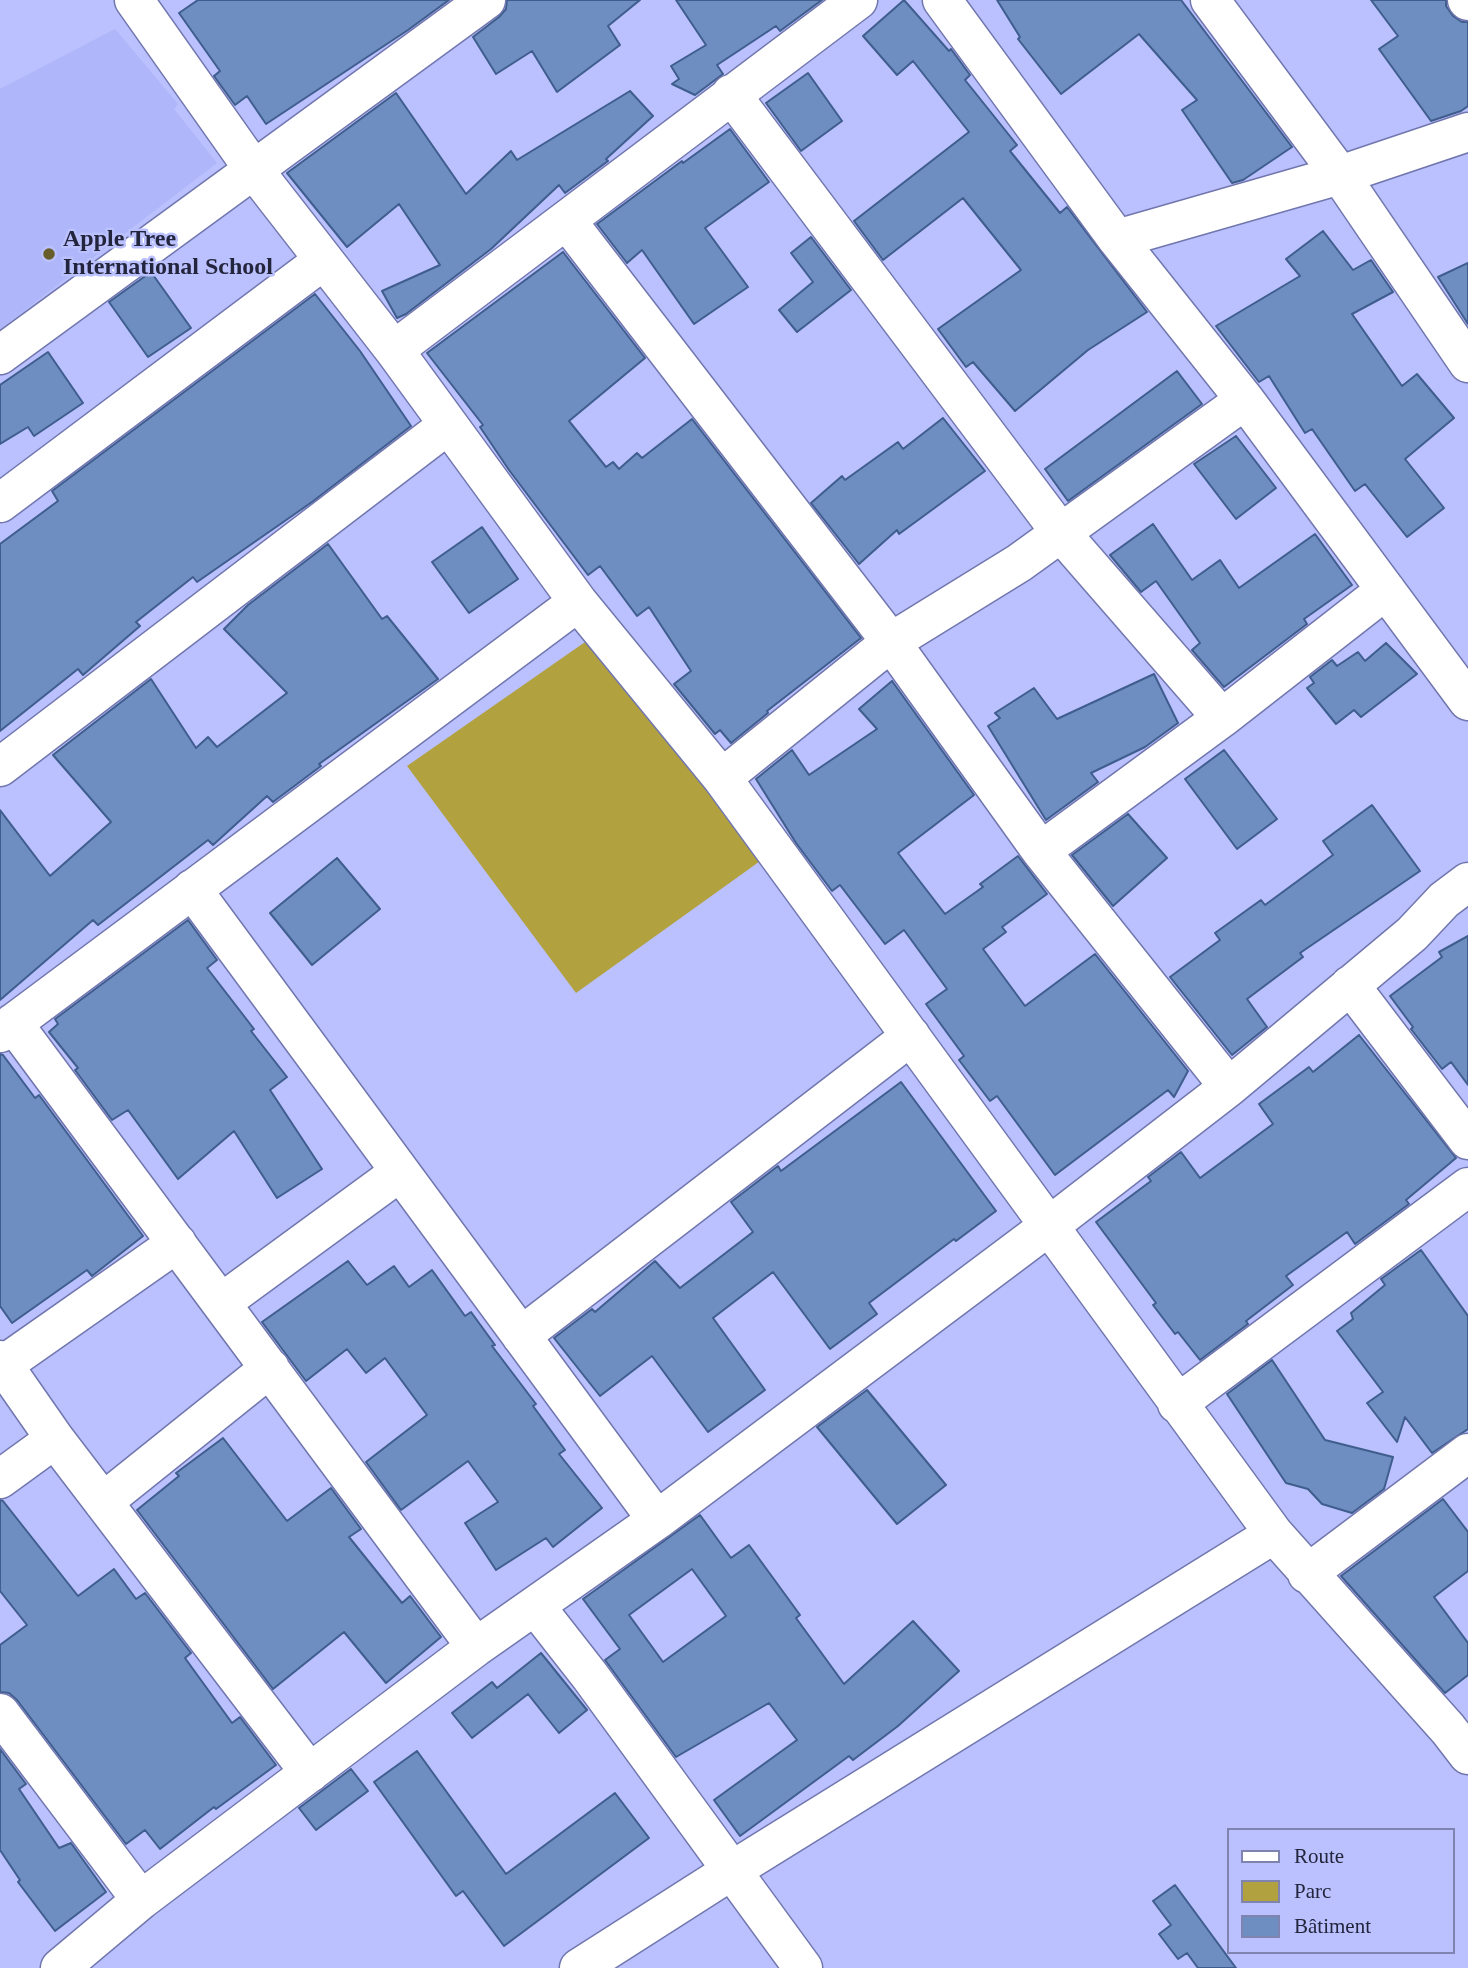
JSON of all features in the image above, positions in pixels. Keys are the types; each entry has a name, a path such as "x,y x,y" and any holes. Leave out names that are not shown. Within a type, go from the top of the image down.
{"street":[{"path":"134,0 254,170 394,351 578,602 722,778 1274,1535 1307,1574 1461,1732"},
{"path":"0,355 486,0"},
{"path":"394,351 858,0"},
{"path":"942,0 1117,239 1245,400 1468,701"},
{"path":"1210,0 1340,174 1468,363"},
{"path":"731,94 1060,533 1222,718"},
{"path":"1117,239 1340,174 1468,132"},
{"path":"567,221 891,642 1041,850 1229,1087"},
{"path":"0,503 324,260"},
{"path":"722,778 891,642 1019,563 1245,400"},
{"path":"0,767 448,425"},
{"path":"1041,850 1222,718 1386,590"},
{"path":"476,1647 177,1243 7,1028 578,602"},
{"path":"60,1968 141,1900 476,1647 657,1520 1049,1227 1229,1087 1412,934 1444,900 1468,882"},
{"path":"192,889 657,1520"},
{"path":"1350,985 1468,1140"},
{"path":"521,1336 911,1036"},
{"path":"221,1303 400,1172"},
{"path":"1177,1404 1468,1187"},
{"path":"177,1243 1,1363 55,1439 310,1773"},
{"path":"103,1502 270,1368"},
{"path":"0,1479 55,1439"},
{"path":"1307,1574 1468,1453"},
{"path":"579,1968 730,1871 1274,1535"},
{"path":"536,1607 606,1697 803,1968"},
{"path":"0,1713 141,1900"}],"shaded area":[{"name":"Apple Tree International School","path":"115,29 178,104 174,109 217,163 0,329 0,89"}],"green space":[{"path":"588,640 763,859 576,993 407,766"}],"building":[{"path":"198,0 449,0 266,124 247,96 235,105 214,76 220,71 179,13"},
{"path":"507,0 640,0 608,26 620,45 557,92 532,51 496,74 473,37 499,17 506,9"},
{"path":"676,0 822,0 780,31 776,26 717,65 723,74 695,95 672,84 679,79 671,66 706,45"},
{"path":"904,0 949,51 951,49 970,75 965,80 1017,145 1010,151 1060,213 1067,207 1147,312 1088,350 1015,411 973,362 966,367 938,329 1021,270 963,198 883,260 854,221 969,132 913,61 897,75 863,36"},
{"path":"997,0 1181,0 1292,147 1243,180 1232,183 1182,110 1197,100 1139,34 1061,94 1018,39 1020,37"},
{"path":"1371,0 1446,0 1446,6 1453,16 1462,22 1468,22 1468,106 1431,121 1379,49 1398,36"},
{"path":"808,73 842,121 801,151 766,103"},
{"path":"630,91 653,116 606,159 608,161 565,193 559,185 491,249 406,314 397,318 382,291 440,265 399,204 347,247 287,173 396,93 466,194 511,151 517,160"},
{"path":"730,129 769,182 705,228 748,287 694,324 642,250 627,263 597,224"},
{"path":"1323,231 1353,270 1371,260 1393,292 1352,314 1402,386 1417,374 1454,418 1405,459 1444,508 1407,537 1365,484 1355,491 1312,429 1305,433 1269,376 1259,382 1216,326 1300,276 1286,259"},
{"path":"811,237 851,290 797,332 779,310 813,282 791,253"},
{"path":"563,252 645,358 569,421 606,467 613,462 619,469 637,453 642,458 692,419 861,638 767,711 768,713 731,743 720,730 715,734 674,684 691,671 649,607 637,616 600,566 588,575 509,470 480,427 483,425 427,353"},
{"path":"1468,263 1468,324 1438,277"},
{"path":"151,272 191,328 148,357 109,302"},
{"path":"315,294 360,351 411,426 312,502 197,582 193,577 136,622 140,626 83,675 78,669 0,731 0,544 58,501 52,491"},
{"path":"48,352 83,403 34,436 28,427 0,444 0,385"},
{"path":"1177,371 1202,404 1068,501 1045,469"},
{"path":"943,418 985,471 899,534 897,530 859,564 811,503 842,476 845,480 898,442 903,449"},
{"path":"1236,436 1276,488 1236,519 1194,464"},
{"path":"1153,524 1192,580 1220,560 1239,588 1315,534 1352,585 1304,619 1307,624 1224,687 1192,650 1200,643 1156,581 1141,592 1110,555"},
{"path":"482,527 518,579 469,613 432,562"},
{"path":"328,544 382,619 387,616 438,679 319,764 321,766 273,802 267,796 213,845 208,840 98,925 93,920 0,1000 0,810 50,876 111,822 53,755 151,679 196,748 208,737 217,747 287,693 224,629 248,605"},
{"path":"1386,643 1417,674 1361,717 1354,710 1336,724 1307,688 1314,683 1310,677 1332,660 1337,666 1358,652 1365,661"},
{"path":"1154,674 1178,723 1145,747 1091,773 1098,782 1046,820 988,726 1000,718 995,713 1034,688 1057,719"},
{"path":"892,681 974,795 898,853 945,914 983,887 980,884 1018,856 1047,894 1002,927 1006,932 983,949 1025,1006 1095,954 1188,1071 1174,1097 1168,1090 1055,1175 997,1096 990,1101 959,1060 964,1056 926,1004 947,989 904,930 885,944 840,885 832,891 796,843 756,779 792,750 809,775 877,729 859,709"},
{"path":"1224,750 1277,819 1237,849 1185,779"},
{"path":"1372,805 1420,871 1300,953 1303,957 1247,999 1267,1027 1232,1055 1170,977 1220,940 1215,933 1261,900 1265,905 1333,855 1323,841"},
{"path":"1128,814 1167,858 1113,906 1072,855"},
{"path":"337,858 380,909 312,965 270,913"},
{"path":"188,920 217,960 207,968 287,1077 270,1090 322,1169 277,1198 234,1131 178,1179 128,1110 112,1120 75,1070 78,1068 49,1032 58,1024 55,1019"},
{"path":"1468,936 1468,1085 1451,1062 1442,1069 1390,996 1442,957 1439,952"},
{"path":"1359,1035 1456,1158 1406,1200 1409,1204 1355,1244 1347,1232 1286,1276 1293,1285 1246,1321 1248,1324 1200,1360 1178,1332 1175,1334 1153,1305 1156,1303 1096,1222 1151,1181 1148,1177 1181,1152 1200,1178 1273,1124 1259,1104 1309,1067 1313,1072"},
{"path":"0,1054 35,1098 39,1095 143,1236 92,1276 87,1270 12,1323 0,1306"},
{"path":"901,1082 996,1211 869,1303 877,1314 830,1349 773,1272 713,1318 765,1390 708,1432 652,1356 600,1396 554,1338 592,1309 595,1312 655,1261 680,1288 753,1232 731,1202 778,1166 781,1171"},
{"path":"1421,1250 1468,1316 1468,1429 1432,1453 1405,1417 1397,1442 1367,1403 1383,1392 1337,1331 1353,1319 1351,1313 1385,1285 1381,1279"},
{"path":"348,1261 367,1285 394,1266 409,1287 432,1270 465,1316 471,1312 495,1345 492,1346 536,1404 533,1406 565,1450 559,1454 602,1508 553,1547 546,1538 496,1570 465,1523 498,1502 468,1461 401,1510 366,1462 427,1415 385,1358 366,1373 347,1349 306,1381 262,1322"},
{"path":"1272,1360 1325,1440 1393,1457 1384,1489 1352,1513 1322,1504 1308,1489 1286,1483 1227,1394"},
{"path":"867,1390 946,1485 897,1524 817,1427"},
{"path":"223,1438 287,1521 331,1488 361,1529 349,1537 402,1603 410,1596 441,1637 386,1683 344,1632 273,1689 137,1510 179,1476 176,1473"},
{"path":"1443,1499 1468,1532 1468,1571 1434,1597 1468,1643 1468,1675 1445,1693 1341,1576"},
{"path":"0,1500 78,1596 114,1569 136,1599 145,1593 191,1653 185,1658 232,1723 240,1717 276,1765 216,1809 214,1807 160,1849 145,1830 126,1844 17,1700 9,1693 0,1692 0,1645 27,1625 0,1591"},
{"path":"700,1515 731,1558 749,1545 800,1615 796,1618 844,1684 913,1621 959,1671 898,1726 853,1760 849,1756 740,1836 714,1800 797,1740 769,1703 676,1757 605,1660 620,1649 583,1599","holes":["692,1569 726,1616 663,1662 629,1615"]},
{"path":"541,1653 587,1710 559,1733 528,1694 472,1738 452,1713 492,1682 497,1688"},
{"path":"0,1749 26,1784 19,1789 59,1848 71,1843 106,1892 55,1931 18,1882 20,1880 0,1850"},
{"path":"417,1751 506,1874 615,1793 649,1838 504,1946 463,1891 456,1896 374,1782"},
{"path":"351,1769 368,1791 316,1830 299,1808"},
{"path":"1175,1885 1236,1968 1198,1968 1187,1953 1178,1959 1159,1934 1171,1925 1153,1901"}],"place":[{"name":"Apple Tree International School","path":"49,254"}]}
